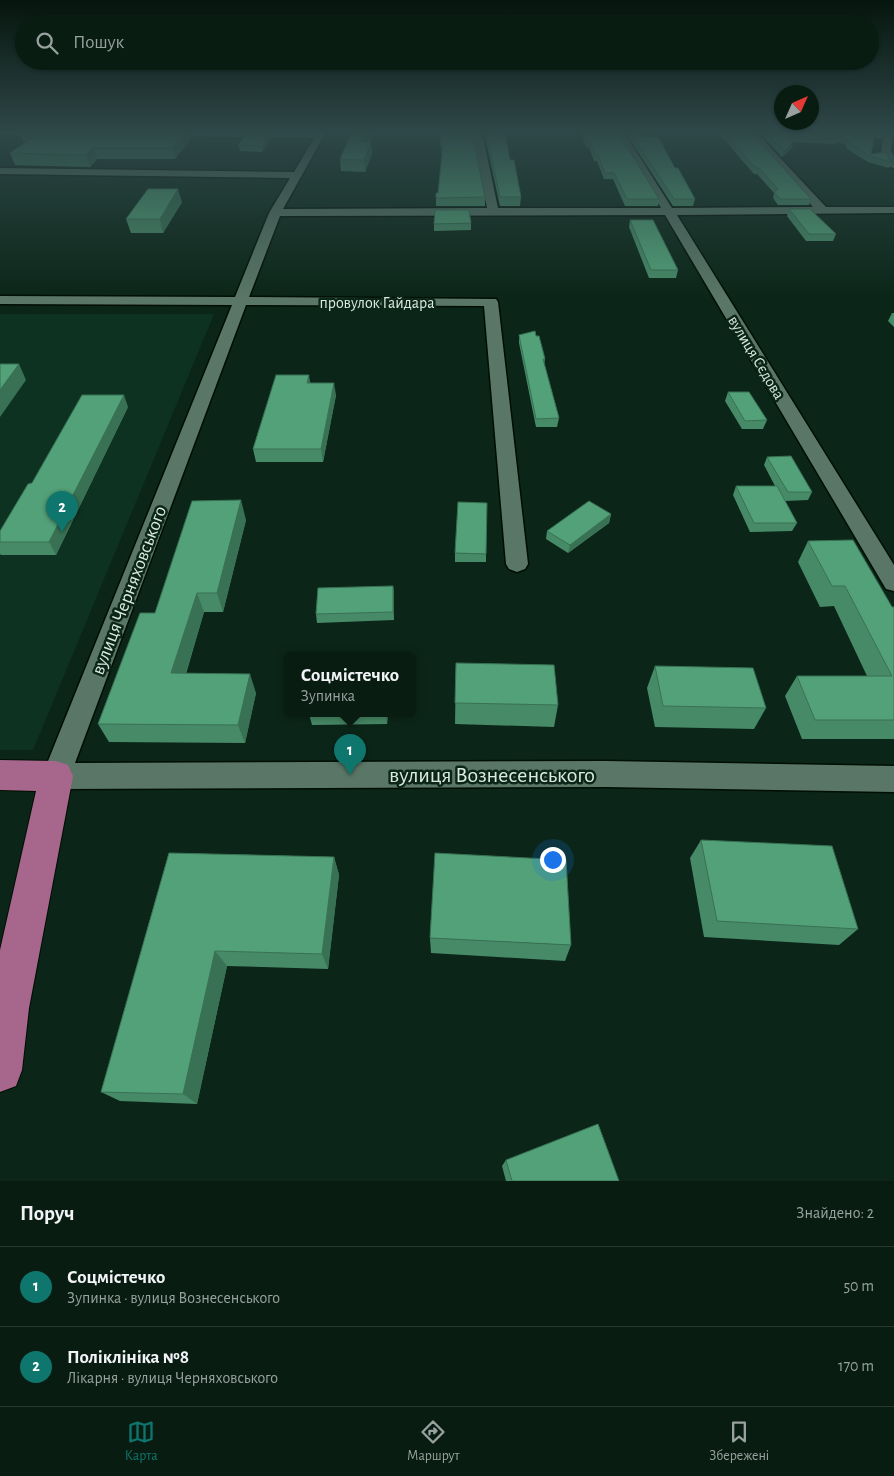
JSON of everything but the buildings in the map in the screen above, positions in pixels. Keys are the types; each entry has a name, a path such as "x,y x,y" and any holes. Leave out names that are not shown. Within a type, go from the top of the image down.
{"main road":[{"name":"вулиця Вознесенського","path":"0,775 56,776"},
{"name":"вулиця Черняховського","path":"0,1070 8,1008 56,776"}],"street":[{"name":"вулиця Черняховського","path":"56,776 275,213 290,187"},
{"path":"488,187 493,211"},
{"name":"вулиця Сєдова","path":"654,187 894,583"},
{"path":"802,187 823,210"},
{"path":"275,213 894,210"},
{"name":"провулок Гайдара","path":"0,300 491,302 517,564"},
{"name":"вулиця Вознесенського","path":"56,776 606,774 894,779"}],"shaded area":[{"path":"0,314 214,314 33,750 0,750"}],"place":[{"name":"Поліклініка №8","path":"62,532"},
{"name":"Соцмістечко","path":"350,775"}]}
